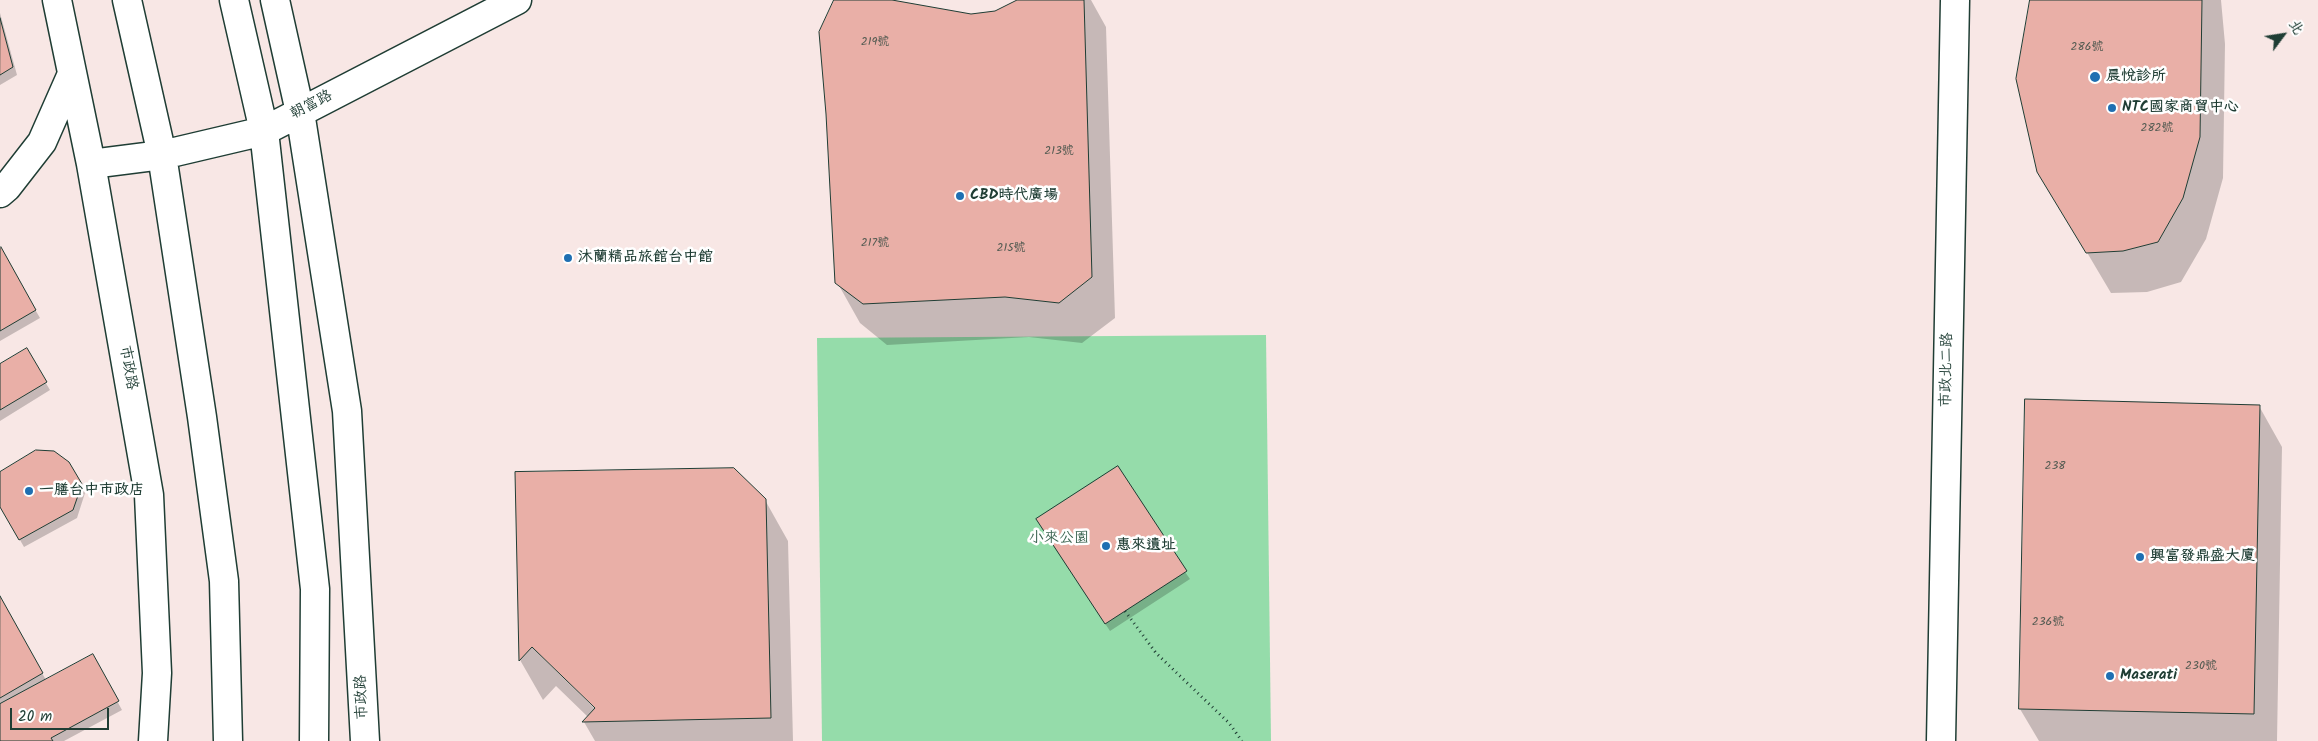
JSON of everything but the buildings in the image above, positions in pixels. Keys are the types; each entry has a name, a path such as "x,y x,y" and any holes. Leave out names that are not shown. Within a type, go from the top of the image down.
{"street":[{"name":"市政路","path":"57,0 91,164 149,495 157,672 154,741"},
{"path":"127,0 162,156 202,417 224,581 228,741"},
{"path":"234,0 264,131 315,589 314,741"},
{"name":"市政路","path":"275,0 300,112 347,411 359,593 365,741"},
{"name":"朝富路","path":"91,164 162,156 264,131 517,0"},
{"name":"市政北二路","path":"1941,741 1955,0"},
{"path":"0,193 7,187 42,142 72,74"}],"path":[{"path":"1125,611 1156,653 1229,723 1242,741"}],"green space":[{"name":"小來公園","path":"1266,335 1271,741 822,741 817,338"}],"place":[{"name":"晨悅診所","path":"2095,77"},
{"name":"NTC國家商貿中心","path":"2112,108"},
{"name":"CBD時代廣場","path":"960,196"},
{"name":"沐蘭精品旅館台中館","path":"568,258"},
{"name":"一膳台中市政店","path":"29,491"},
{"name":"惠來遺址","path":"1106,546"},
{"name":"興富發鼎盛大廈","path":"2140,557"},
{"name":"Maserati","path":"2110,676"}]}
